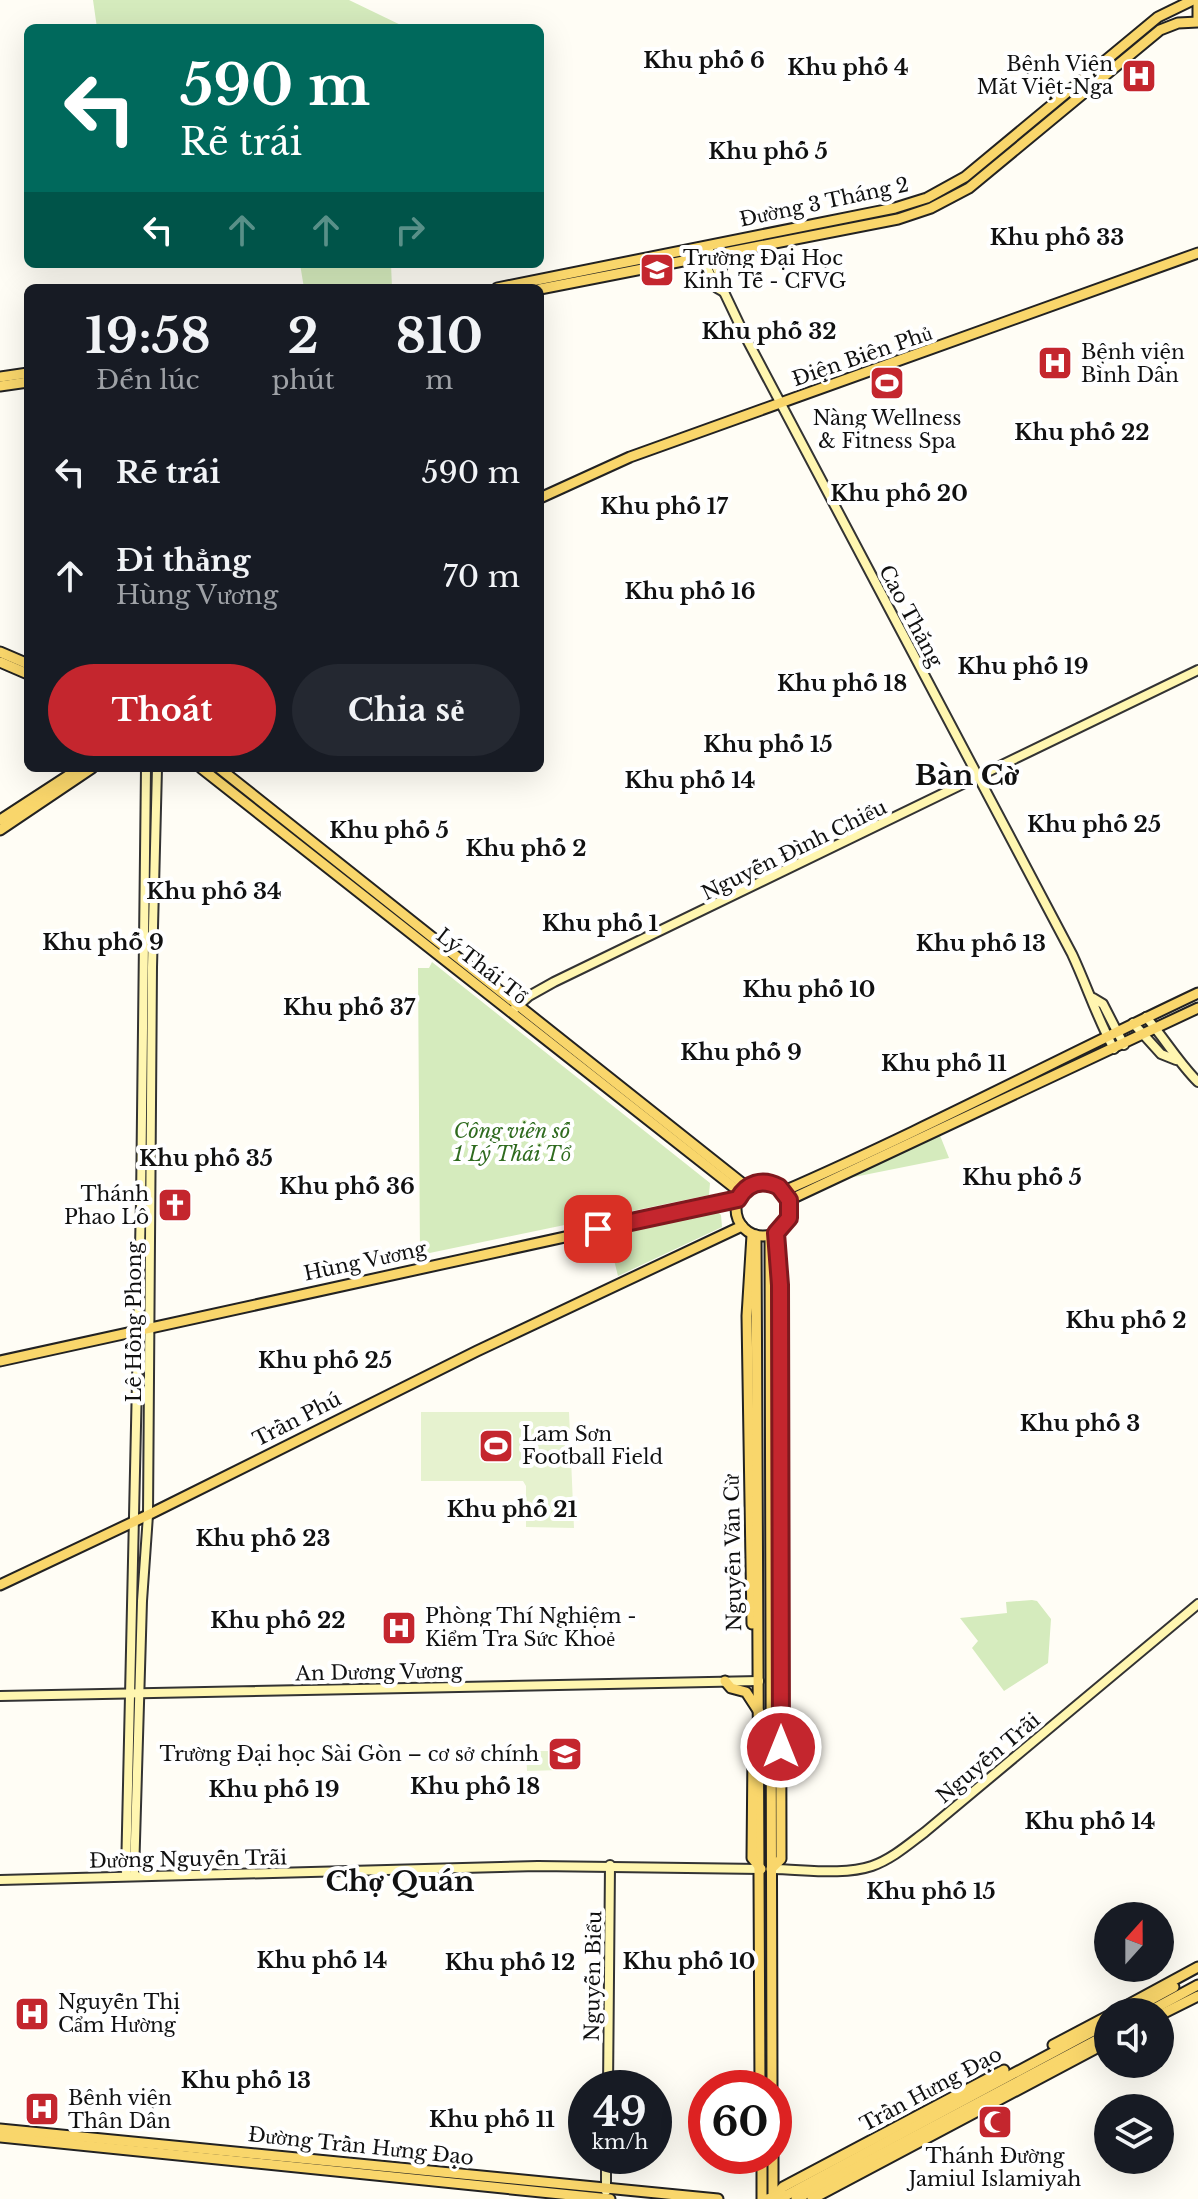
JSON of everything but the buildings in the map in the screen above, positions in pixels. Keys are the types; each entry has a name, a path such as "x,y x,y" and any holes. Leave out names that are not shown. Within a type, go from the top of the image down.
{"main road":[{"name":"Đường 3 Tháng 2","path":"517,284 895,208 937,193 974,170 1158,17 1193,0"},
{"path":"1198,3 1198,21"},
{"name":"Đường 3 Tháng 2","path":"544,288 898,219 942,203 981,179 1160,30 1175,23 1198,21"},
{"name":"Cao Thắng","path":"702,247 717,288 724,292"},
{"path":"719,274 728,253"},
{"name":"Điện Biên Phủ","path":"544,496 630,457 1198,253"},
{"name":"Cao Thắng","path":"705,257 719,274 724,292 781,404 979,777 1093,998 1094,1012 1114,1049"},
{"path":"0,377 24,374"},
{"path":"0,386 24,383"},
{"path":"0,652 24,662"},
{"path":"0,662 24,672"},
{"name":"Nguyễn Đình Chiểu","path":"517,1011 554,982 1198,670"},
{"path":"0,820 74,772"},
{"path":"0,830 86,772"},
{"name":"Lê Hồng Phong","path":"130,1875 129,1693 138,1377 146,772"},
{"name":"Lê Hồng Phong","path":"130,1875 148,1515 152,967 157,772"},
{"name":"Lý Thái Tổ","path":"206,772 517,1011"},
{"name":"Lý Thái Tổ","path":"224,772 742,1193"},
{"path":"786,1195 1116,1030 1198,993"},
{"name":"Cao Thắng","path":"1093,998 1103,1004 1124,1045"},
{"path":"786,1195 1124,1045 1198,1008"},
{"path":"1146,1017 1169,1042 1177,1060 1198,1082"},
{"path":"1133,1023 1161,1054 1177,1060"},
{"path":"769,1182 786,1195 789,1218 773,1234 754,1234 742,1226 737,1216 742,1193 769,1182"},
{"name":"Hùng Vương","path":"0,1361 742,1193"},
{"name":"Trần Phú","path":"0,1585 148,1515 367,1404 742,1226"},
{"name":"Nguyễn Văn Cừ","path":"754,1234 751,1360 756,1709 766,1869 772,2070"},
{"name":"Nguyễn Văn Cừ","path":"766,1869 781,1859 773,1234"},
{"name":"Nguyễn Văn Cừ","path":"775,1344 771,1361 776,1423 772,1491 777,1603"},
{"path":"751,1360 771,1361"},
{"path":"138,1377 150,1377"},
{"path":"752,1422 776,1423"},
{"path":"753,1490 772,1491"},
{"path":"754,1565 773,1565"},
{"name":"Nguyễn Trãi","path":"766,1869 855,1870 890,1857 925,1832 1198,1604"},
{"path":"725,1681 734,1689 746,1692 756,1709"},
{"path":"756,1681 777,1681"},
{"name":"An Dương Vương","path":"0,1696 756,1681"},
{"name":"Đường Nguyễn Trãi","path":"0,1880 610,1865 766,1869"},
{"name":"Nguyễn Biểu","path":"608,2070 610,1865"},
{"name":"Nguyễn Văn Cừ","path":"760,2070 766,1869"},
{"path":"1173,1998 1193,1987 1198,1967"},
{"path":"1174,2003 1193,1987 1198,1974"},
{"path":"1147,1998 1193,1987"},
{"path":"760,2037 772,2038"},
{"name":"Trần Hưng Đạo","path":"769,2199 783,2187 838,2163 914,2132 948,2123 979,2106 1044,2053 1094,2038"},
{"name":"Trần Hưng Đạo","path":"769,2199 796,2196 832,2184 902,2147 914,2132 956,2100 1062,2062 1094,2039"},
{"name":"Đường Trần Hưng Đạo","path":"0,2129 606,2197 718,2199"},
{"name":"Đường Trần Hưng Đạo","path":"0,2137 107,2143"},
{"name":"Trần Hưng Đạo","path":"796,2196 838,2163"},
{"path":"606,2174 606,2197"},
{"path":"765,2174 769,2199"},
{"path":"769,2199 771,2174"},
{"name":"Trần Hưng Đạo","path":"812,2199 832,2184"}],"green space":[{"path":"93,0 349,0 399,24 96,24"},
{"path":"301,268 391,268 392,284 303,284"},
{"name":"Công viên số 1 Lý Thái Tổ","path":"432,962 710,1183 709,1195 420,1255 418,968 429,968"},
{"path":"939,1133 949,1158 849,1178"},
{"path":"713,1208 721,1215 722,1227 618,1276 607,1232"},
{"name":"Lam Sơn Football Field","path":"421,1412 569,1412 574,1528 526,1527 526,1486 523,1481 421,1481"},
{"path":"1037,1601 1051,1619 1048,1663 1004,1691 972,1648 978,1641 960,1618 1007,1613 1006,1602"},
{"path":"526,1751 559,1751 560,1770 527,1771"}],"place":[{"name":"Bệnh Viện Mắt Việt-Nga","path":"1139,76"},
{"name":"Trường Đại Học Kinh Tế - CFVG","path":"657,270"},
{"name":"Bệnh viện Bình Dân","path":"1055,363"},
{"name":"Nàng Wellness & Fitness Spa","path":"887,383"},
{"name":"Thánh Phao Lô","path":"175,1205"},
{"name":"Lam Sơn Football Field","path":"496,1446"},
{"name":"Phòng Thí Nghiệm - Kiểm Tra Sức Khoẻ","path":"399,1628"},
{"name":"Trường Đại học Sài Gòn – cơ sở chính","path":"565,1754"},
{"name":"Nguyễn Thị Cẩm Hường","path":"32,2014"},
{"name":"Bệnh viện Thân Dân","path":"42,2109"},
{"name":"Thánh Đường Jamiul Islamiyah","path":"995,2122"}],"district":[{"name":"Khu phố 6","path":"704,60"},
{"name":"Khu phố 4","path":"848,67"},
{"name":"Khu phố 5","path":"768,151"},
{"name":"Khu phố 33","path":"1057,237"},
{"name":"Khu phố 32","path":"769,331"},
{"name":"Khu phố 22","path":"1082,432"},
{"name":"Khu phố 20","path":"899,493"},
{"name":"Khu phố 17","path":"664,506"},
{"name":"Khu phố 16","path":"690,591"},
{"name":"Khu phố 19","path":"1023,666"},
{"name":"Khu phố 18","path":"842,683"},
{"name":"Khu phố 15","path":"768,744"},
{"name":"Bàn Cờ","path":"967,775"},
{"name":"Khu phố 14","path":"690,780"},
{"name":"Khu phố 25","path":"1094,824"},
{"name":"Khu phố 5","path":"389,830"},
{"name":"Khu phố 2","path":"526,848"},
{"name":"Khu phố 34","path":"214,891"},
{"name":"Khu phố 1","path":"600,923"},
{"name":"Khu phố 9","path":"103,942"},
{"name":"Khu phố 13","path":"981,943"},
{"name":"Khu phố 10","path":"809,989"},
{"name":"Khu phố 37","path":"349,1007"},
{"name":"Khu phố 9","path":"741,1052"},
{"name":"Khu phố 11","path":"944,1063"},
{"name":"Khu phố 35","path":"206,1158"},
{"name":"Khu phố 5","path":"1022,1177"},
{"name":"Khu phố 36","path":"347,1186"},
{"name":"Khu phố 2","path":"1126,1320"},
{"name":"Khu phố 25","path":"325,1360"},
{"name":"Khu phố 3","path":"1080,1423"},
{"name":"Khu phố 21","path":"512,1509"},
{"name":"Khu phố 23","path":"263,1538"},
{"name":"Khu phố 22","path":"278,1620"},
{"name":"Khu phố 18","path":"475,1786"},
{"name":"Khu phố 19","path":"274,1789"},
{"name":"Khu phố 14","path":"1090,1821"},
{"name":"Chợ Quán","path":"400,1881"},
{"name":"Khu phố 15","path":"931,1891"},
{"name":"Khu phố 14","path":"322,1960"},
{"name":"Khu phố 10","path":"689,1961"},
{"name":"Khu phố 12","path":"510,1962"},
{"name":"Khu phố 13","path":"246,2080"},
{"name":"Khu phố 11","path":"492,2119"}],"route":[{"path":"598,1229 738,1199 747,1187 757,1183 769,1182 779,1187 789,1200 789,1218 776,1233 780,1285 781,1747"}]}
